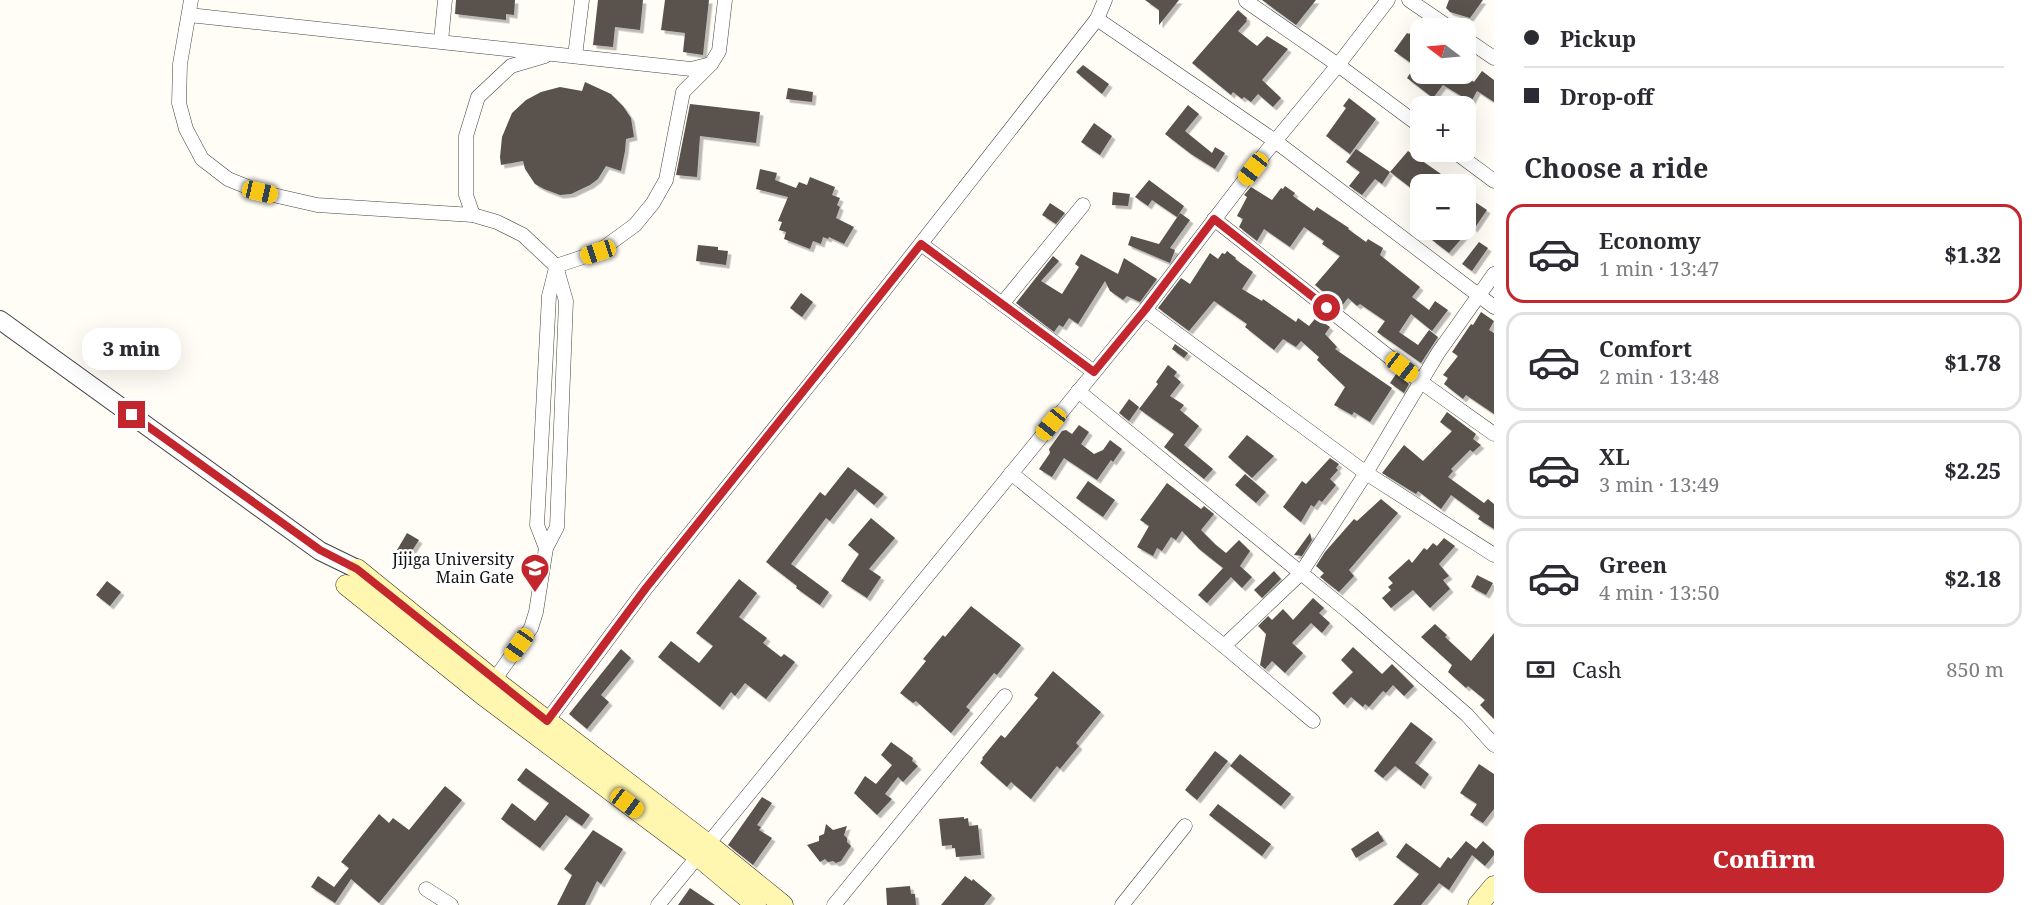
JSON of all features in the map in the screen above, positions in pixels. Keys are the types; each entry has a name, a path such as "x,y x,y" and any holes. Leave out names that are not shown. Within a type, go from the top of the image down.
{"main road":[{"path":"357,569 489,688 547,721 704,851 756,905"},
{"path":"346,585 489,688 704,851 783,905"},
{"path":"1478,905 1494,886"}],"street":[{"path":"191,0 180,64 179,103 186,129 202,159 228,179 260,192 317,205 473,215 497,222 523,235 556,266 566,301 557,527 546,548 536,612 531,628 489,688"},
{"path":"441,41 445,0"},
{"path":"575,56 582,0"},
{"path":"556,266 598,252 635,225 653,203 666,180 683,93 711,64 719,51 725,0"},
{"path":"547,721 646,588 921,244 1097,19 1105,0"},
{"path":"658,905 1145,310 1275,141 1388,0"},
{"path":"1408,0 1435,18"},
{"path":"1246,1 1410,119"},
{"path":"189,15 691,69 711,64"},
{"path":"1097,19 1275,141 1494,307"},
{"path":"1476,46 1494,58"},
{"path":"473,215 466,195 466,136 478,98 511,66 552,53"},
{"path":"1468,162 1494,181"},
{"path":"1002,304 1083,205"},
{"path":"1214,219 1421,382 1494,434"},
{"path":"921,244 1094,372"},
{"path":"546,548 537,525 549,296 556,266"},
{"path":"1224,646 1301,573 1366,473 1438,353 1494,274"},
{"path":"1145,310 1366,473 1494,555"},
{"path":"0,320 320,550 357,569"},
{"path":"1078,391 1350,613 1467,715 1494,745"},
{"path":"1011,474 1313,721"},
{"path":"320,550 346,585"},
{"path":"834,905 1005,696"},
{"path":"1122,905 1185,826"},
{"path":"426,889 451,905"}],"building":[{"path":"456,0 515,0 514,15 506,14 506,20 455,14"},
{"path":"598,0 643,0 640,30 615,27 613,47 593,45"},
{"path":"665,0 709,0 703,55 683,52 685,33 661,30"},
{"path":"1145,0 1179,0 1159,25 1159,10"},
{"path":"1262,0 1316,0 1296,25"},
{"path":"1449,0 1483,0 1470,18 1450,12 1446,8"},
{"path":"1238,10 1247,18 1247,21 1238,31 1257,46 1267,36 1288,49 1262,80 1281,98 1273,107 1258,94 1251,102 1233,92 1231,95 1192,63"},
{"path":"1407,33 1409,34 1410,62 1394,51"},
{"path":"1083,65 1109,84 1102,94 1076,72"},
{"path":"1482,71 1494,80 1494,102 1477,91 1474,96 1461,96 1443,85 1435,96 1430,96 1415,84 1476,84 1476,79"},
{"path":"585,82 611,94 631,118 634,137 626,139 621,171 606,166 598,179 590,185 571,194 560,195 535,184 525,169 523,161 501,165 502,137 512,113 526,100 541,92 560,87 582,91"},
{"path":"788,88 813,92 812,102 786,99"},
{"path":"1349,98 1376,119 1350,154 1326,136 1346,108 1343,106"},
{"path":"690,104 760,112 756,143 700,136 697,177 676,175"},
{"path":"1188,105 1199,114 1185,131 1212,153 1215,147 1225,153 1215,169 1165,134"},
{"path":"1094,123 1112,136 1100,155 1081,142"},
{"path":"1356,149 1390,172 1382,184 1375,179 1362,195 1349,186 1360,172 1346,162"},
{"path":"1408,151 1410,162 1424,162 1441,174 1410,174 1410,187 1390,172"},
{"path":"760,169 777,173 775,180 796,188 799,182 807,185 810,177 835,187 832,195 840,198 836,218 854,227 844,244 829,237 828,239 823,237 821,244 813,241 810,249 784,239 786,232 779,230 782,222 778,221 788,197 756,189"},
{"path":"1149,180 1184,206 1177,217 1152,200 1148,206 1135,197"},
{"path":"1285,186 1295,193 1293,196 1314,211 1317,207 1366,242 1368,239 1383,248 1380,255 1420,287 1412,297 1429,310 1435,301 1448,310 1432,331 1411,314 1399,332 1418,345 1429,330 1438,337 1421,363 1377,332 1385,321 1360,304 1357,306 1348,298 1341,307 1315,285 1340,256 1322,244 1324,241 1304,227 1290,247 1264,229 1257,241 1239,227 1243,219 1237,216 1247,197 1244,195 1251,187 1272,200"},
{"path":"1113,192 1130,194 1128,206 1112,205"},
{"path":"1050,203 1065,213 1056,224 1042,215"},
{"path":"1476,203 1487,210 1476,226"},
{"path":"1180,213 1190,220 1170,248 1175,250 1170,263 1128,245 1131,236 1159,244"},
{"path":"1432,240 1460,240 1449,253"},
{"path":"1479,242 1488,248 1472,271 1462,264"},
{"path":"698,245 718,247 718,250 728,251 726,265 696,261"},
{"path":"1227,251 1253,272 1242,289 1262,301 1263,299 1296,322 1298,318 1309,326 1318,315 1321,321 1330,327 1325,334 1337,347 1335,349 1392,388 1370,422 1354,412 1352,415 1334,405 1345,387 1317,360 1319,357 1301,341 1296,347 1283,339 1274,350 1245,327 1247,324 1214,301 1189,331 1158,308 1181,278 1190,284 1210,253 1218,259 1222,253 1225,254"},
{"path":"1081,254 1118,274 1124,258 1157,279 1140,302 1127,296 1123,300 1110,291 1105,281 1078,324 1069,318 1063,327 1059,325 1054,332 1016,303 1053,256 1059,261 1041,281 1062,294 1079,267 1075,264"},
{"path":"801,293 813,302 802,317 790,308"},
{"path":"1481,312 1494,321 1489,330 1494,333 1494,414 1466,395 1463,399 1444,384 1448,378 1443,375 1458,356 1452,352"},
{"path":"1175,344 1188,353 1184,358 1172,349"},
{"path":"1168,365 1177,372 1174,376 1181,382 1170,396 1184,405 1180,410 1199,426 1184,445 1213,469 1204,479 1164,447 1174,434 1139,409 1158,384 1156,382"},
{"path":"1396,374 1409,384 1404,393 1390,383"},
{"path":"1129,399 1139,407 1129,421 1119,413"},
{"path":"1447,412 1476,434 1473,439 1481,445 1473,452 1470,450 1451,469 1453,471 1448,477 1484,503 1488,499 1494,504 1494,529 1478,519 1480,516 1451,495 1441,509 1418,491 1416,494 1382,473 1404,445 1423,461 1452,431 1440,422"},
{"path":"1079,425 1089,432 1081,444 1094,454 1103,450 1110,440 1122,449 1097,480 1064,458 1052,477 1039,469 1050,453 1049,449 1062,431 1066,430 1072,434"},
{"path":"1247,435 1274,456 1252,478 1228,457"},
{"path":"1330,458 1339,464 1336,468 1338,470 1330,479 1336,485 1322,502 1319,500 1314,507 1311,505 1301,522 1283,507 1302,481 1306,484"},
{"path":"848,467 884,494 874,505 855,489 830,521 826,518 791,564 829,592 820,605 766,562 820,492 825,496"},
{"path":"1245,474 1266,492 1256,503 1235,485"},
{"path":"1088,481 1115,500 1103,517 1076,498"},
{"path":"1167,483 1201,509 1204,506 1214,514 1201,530 1216,545 1226,553 1239,540 1250,551 1240,566 1252,577 1242,588 1231,577 1207,603 1198,595 1223,568 1199,549 1182,531 1176,540 1171,537 1162,551 1157,548 1153,556 1137,547 1149,526 1140,520"},
{"path":"1381,499 1398,513 1349,570 1354,576 1339,592 1320,577 1324,573 1316,566 1325,552 1354,519 1357,521"},
{"path":"871,518 895,538 869,569 881,577 867,598 841,581 859,554 848,545"},
{"path":"407,533 419,540 408,557 397,550"},
{"path":"1310,533 1312,540 1302,556 1294,555"},
{"path":"1444,538 1455,546 1439,564 1449,576 1443,580 1450,589 1430,608 1413,590 1391,608 1382,598 1391,590 1388,587 1393,583 1388,578 1409,559 1412,563 1424,548 1427,550 1433,543 1437,546"},
{"path":"1274,571 1281,579 1262,598 1254,590"},
{"path":"1477,575 1493,583 1486,595 1471,587"},
{"path":"739,579 757,593 739,617 767,638 763,643 781,657 784,654 795,662 766,699 745,683 735,696 731,692 720,707 658,657 671,641 699,663 713,646 696,633"},
{"path":"107,581 121,592 110,606 96,595"},
{"path":"1313,598 1324,608 1319,613 1330,623 1322,633 1311,623 1292,643 1303,653 1285,673 1272,661 1265,669 1260,665 1266,634 1258,626 1268,616 1272,620 1283,609 1293,620"},
{"path":"971,606 1021,645 997,675 994,673 966,707 970,710 951,733 916,701 913,703 900,693 926,661 923,659"},
{"path":"1435,624 1447,635 1445,637 1471,661 1494,633 1494,719 1480,705 1485,700 1468,686 1466,688 1448,672 1452,665 1421,637"},
{"path":"1353,647 1382,674 1392,664 1414,686 1404,696 1393,685 1386,693 1383,691 1369,707 1365,704 1363,707 1351,697 1344,705 1332,693 1353,672 1341,660"},
{"path":"621,649 631,658 601,695 609,702 587,729 569,714"},
{"path":"1053,671 1101,712 1076,743 1079,746 1060,769 1057,766 1031,799 1011,782 1007,787 980,763 1001,735 1005,738 1038,698 1034,695"},
{"path":"1411,722 1433,739 1415,763 1429,774 1421,786 1395,766 1383,778 1374,771"},
{"path":"891,742 913,758 912,761 918,766 903,782 898,777 885,794 892,799 877,815 854,793 865,776 876,784 892,765 881,755"},
{"path":"1215,751 1228,761 1197,800 1185,790"},
{"path":"1240,754 1291,794 1281,806 1230,766"},
{"path":"1479,764 1494,774 1494,809 1483,823 1470,815 1477,804 1460,793"},
{"path":"526,768 590,815 582,826 566,815 540,848 501,819 512,803 535,821 549,803 517,780"},
{"path":"445,786 462,800 379,903 351,879 335,903 311,887 318,876 334,887 349,868 341,862 379,814 389,823 393,818 409,830"},
{"path":"762,797 772,803 757,825 761,827 759,830 772,838 753,865 728,845"},
{"path":"1218,804 1271,844 1262,856 1209,815"},
{"path":"964,817 964,819 968,818 969,826 978,825 981,855 956,857 955,848 952,848 952,845 942,846 939,819"},
{"path":"826,824 833,830 847,826 844,835 851,846 841,861 836,863 825,859 820,862 807,845 819,841 819,836 824,834"},
{"path":"593,830 623,849 601,884 597,881 585,905 557,905 572,875 564,869"},
{"path":"1378,831 1384,841 1356,858 1351,849"},
{"path":"1466,841 1476,849 1483,841 1494,851 1494,855 1485,866 1472,855 1449,890 1439,883 1421,905 1393,905 1419,874 1396,857 1406,843 1440,868 1448,857 1451,859"},
{"path":"965,876 972,881 973,879 992,895 984,905 941,905"},
{"path":"910,886 911,894 915,894 916,905 887,905 886,888"},
{"path":"690,888 715,905 678,905"}],"place":[{"name":"Jijiga University Main Gate","path":"535,594"}],"route":[{"path":"132,415 320,550 357,569 547,721 646,588 921,244 1094,372 1145,310 1214,219 1327,308"}]}
